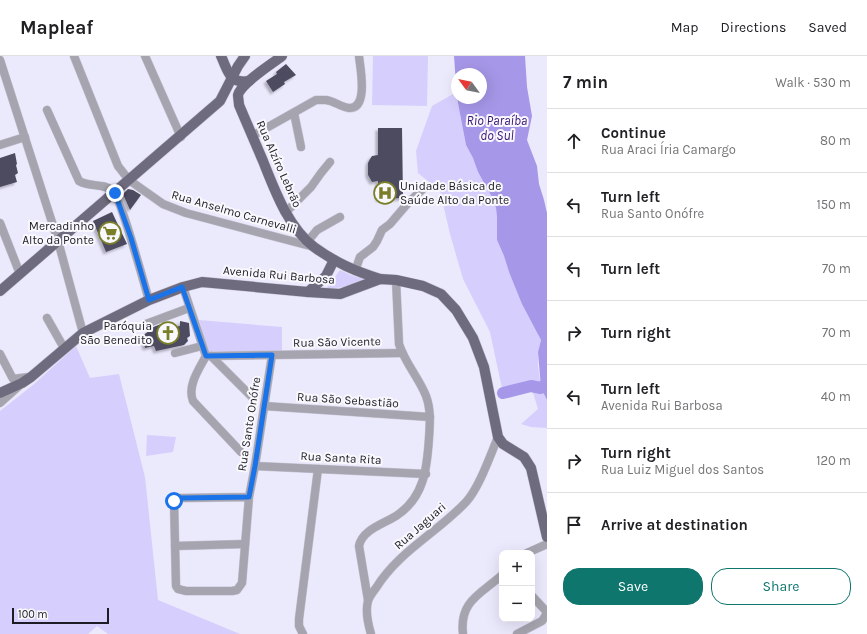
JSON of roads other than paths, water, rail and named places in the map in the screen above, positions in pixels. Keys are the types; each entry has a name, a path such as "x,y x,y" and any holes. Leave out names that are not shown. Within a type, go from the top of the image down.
{"main road":[{"path":"221,56 231,78 238,81 249,81"},
{"path":"0,291 220,101 231,78 245,56"},
{"path":"267,67 271,56"},
{"path":"239,105 238,95 241,90 249,81 282,56"},
{"path":"220,101 231,99 239,105"},
{"name":"Rua Alzíro Lebrão","path":"239,105 285,213 311,244 334,260 346,268 380,279"},
{"path":"308,292 326,276 334,260"},
{"name":"Avenida Rui Barbosa","path":"0,393 22,383 31,377 83,333 149,300 182,287 202,282 340,294 380,279 396,280 423,286 441,294 456,310 473,338 484,366 498,437"},
{"path":"498,437 503,444 524,457 531,468 547,537"}],"street":[{"name":"Rua Anselmo Carnevalli","path":"74,56 118,166 129,180 163,204 186,213 311,244 317,230 340,217"},
{"path":"145,56 180,137"},
{"path":"252,136 316,100 326,100 350,108 355,107 363,92 359,56"},
{"path":"0,60 58,241 83,333"},
{"path":"47,110 79,181 86,185 105,186 115,193 131,238 149,300"},
{"path":"294,113 301,147"},
{"path":"0,145 25,137"},
{"path":"285,213 311,187 330,162"},
{"path":"355,271 360,257 373,247 382,230 390,224 424,187"},
{"path":"0,223 20,274"},
{"path":"371,634 368,622 368,600 359,546 360,539 402,512 413,502 426,474 430,417 426,397 402,353 400,344 396,280"},
{"path":"182,287 202,346 209,356 253,398"},
{"path":"146,324 189,308"},
{"path":"47,318 64,348"},
{"path":"175,353 202,346"},
{"name":"Rua São Vicente","path":"209,356 402,353"},
{"path":"0,354 13,379 31,377"},
{"name":"Rua Santo Onófre","path":"175,546 176,586 178,589 186,591 232,591 240,587 242,583 249,497 272,355"},
{"path":"209,356 193,382 190,394 193,401 240,452"},
{"path":"0,403 22,383"},
{"name":"Rua São Sebastião","path":"264,406 430,417"},
{"name":"Rua Jaguari","path":"368,600 390,568 466,502 477,484 498,437"},
{"name":"Rua Santa Rita","path":"255,466 426,474"},
{"path":"303,634 299,626 299,619 318,469"},
{"path":"245,544 175,546 174,504 176,500 182,498 249,497"},
{"path":"534,550 547,544"},
{"path":"463,634 463,622 469,603 499,578"},
{"path":"493,583 499,584"},
{"path":"517,634 545,618 546,611 535,599"}],"water":[{"name":"Rio Paraíba do Sul","path":"454,56 525,56 527,87 532,116 527,140 537,166 539,184 547,213 547,400 541,388 538,352 541,340 522,304 497,240 497,217 493,199 478,172 466,145 458,104 487,104 487,68 455,68"}],"waterway":[{"path":"503,393 531,386 541,388 547,383"}],"place":[{"name":"Unidade Básica de Saúde Alto da Ponte","path":"385,193"},
{"name":"Mercadinho Alto da Ponte","path":"110,233"},
{"name":"Paróquia São Benedito","path":"168,333"}]}
